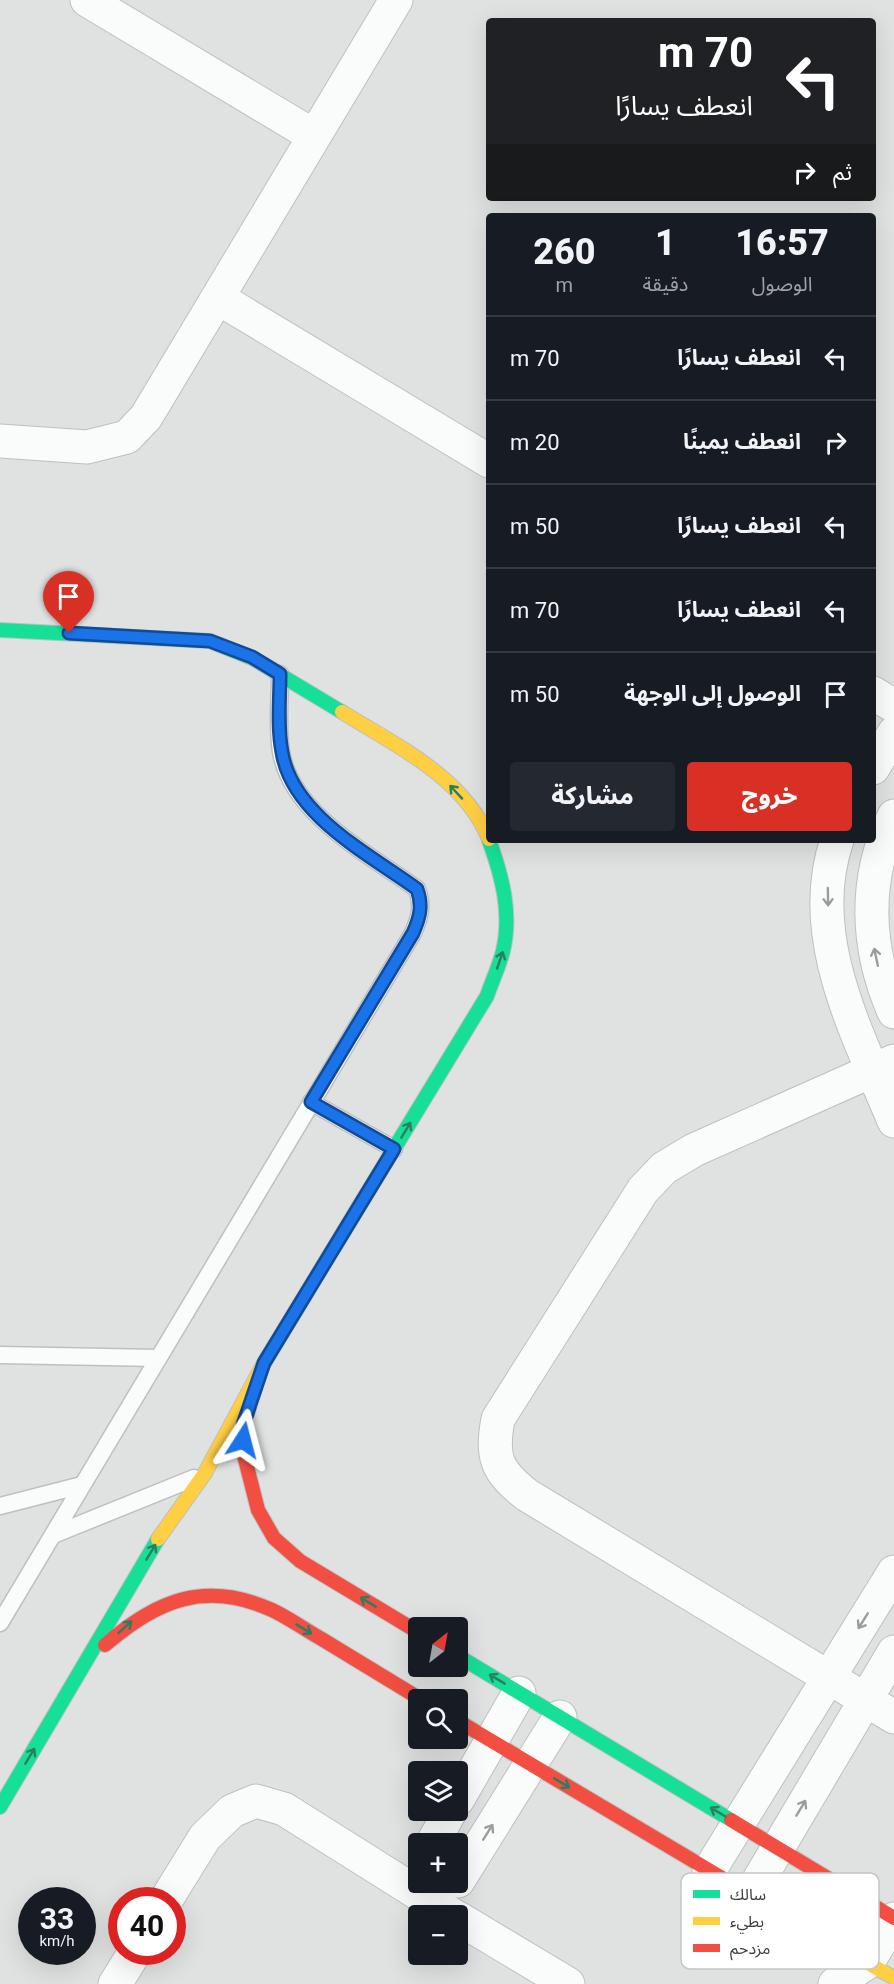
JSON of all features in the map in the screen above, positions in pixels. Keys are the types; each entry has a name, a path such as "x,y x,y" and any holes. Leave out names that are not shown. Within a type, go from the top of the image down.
{"street":[{"path":"87,0 314,136"},
{"path":"0,441 87,447 127,436 146,417 396,0"},
{"path":"218,298 486,459"},
{"path":"0,630 210,641 252,657 424,762 456,791 483,825 486,832"},
{"path":"876,695 894,706"},
{"path":"876,763 894,733"},
{"path":"894,816 878,857 872,890 872,928 875,958 894,1012"},
{"path":"0,1807 169,1521 205,1473 264,1363 487,996 503,950 507,904 499,866 490,843"},
{"path":"836,843 827,888 828,930 836,976 883,1066 894,1121"},
{"path":"883,1066 694,1150 664,1168 643,1190 498,1419 494,1442 498,1464 507,1480 527,1495 894,1717"},
{"path":"264,1363 243,1425 244,1455 258,1510 274,1538 300,1561 408,1626"},
{"path":"710,1871 894,1572"},
{"path":"82,1667 131,1622 158,1606 182,1598 208,1594 238,1598 272,1610 408,1692"},
{"path":"763,1873 894,1652"},
{"path":"468,1662 820,1873"},
{"path":"468,1781 519,1693"},
{"path":"453,1901 530,1764 560,1717"},
{"path":"468,1726 713,1873"},
{"path":"174,1887 205,1837 232,1811 256,1801 284,1809 408,1875"},
{"path":"439,1893 568,1984"},
{"path":"879,1909 894,1918 879,1965"},
{"path":"115,1984 127,1965"},
{"path":"835,1984 876,1974"}],"lane":[{"path":"0,1623 420,918 422,903 417,889 317,816 292,785 282,753 280,674"},
{"path":"311,1102 394,1149"},
{"path":"0,1355 158,1358"},
{"path":"53,1535 205,1473"},
{"path":"0,1506 82,1485"}],"traffic: fast":[{"path":"0,630 210,641 252,658 342,712"},
{"path":"344,1231 487,996 506,937 506,909 502,881 490,843"},
{"path":"0,1807 158,1539"},
{"path":"468,1662 731,1820"}],"traffic: slow":[{"path":"342,712 405,750 445,780 478,817 486,833"},
{"path":"158,1539 205,1473 264,1363 344,1231"},
{"path":"878,1969 894,1978"}],"traffic: jam":[{"path":"249,1408 243,1425 244,1455 258,1510 274,1538 300,1561 408,1626"},
{"path":"105,1645 124,1629 163,1606 183,1599 225,1596 248,1601 278,1613 408,1692"},
{"path":"468,1727 714,1873"},
{"path":"731,1820 819,1873"},
{"path":"879,1909 894,1918"}],"route":[{"path":"69,633 210,641 252,657 280,674 279,720 282,753 292,785 317,816 417,889 422,903 420,918 413,933 311,1102 394,1149 264,1363 243,1425 243,1440"}]}
